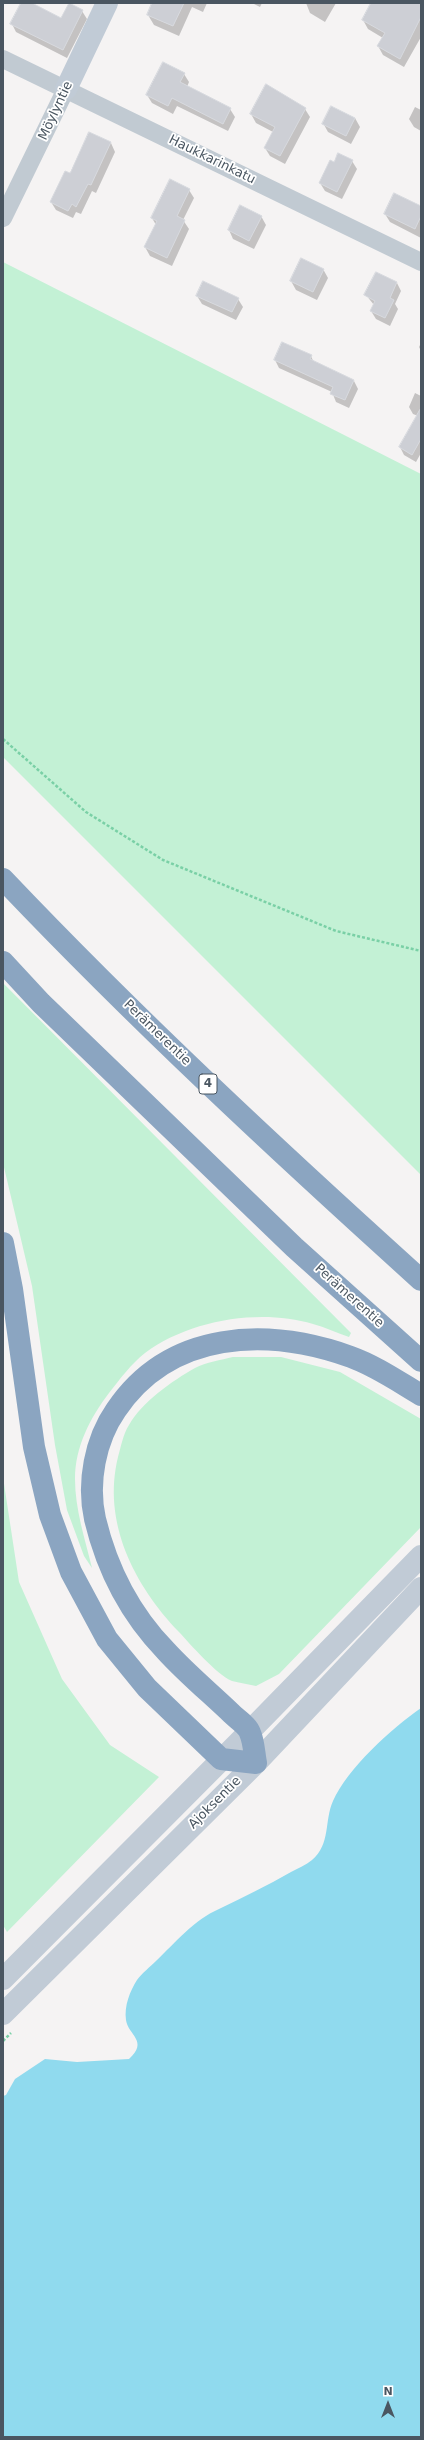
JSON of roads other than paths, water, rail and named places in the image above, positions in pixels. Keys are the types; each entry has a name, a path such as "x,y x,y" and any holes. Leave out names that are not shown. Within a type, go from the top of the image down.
{"highway":[{"name":"Perämerentie","path":"3,879 61,940 271,1144 421,1280"},
{"name":"Perämerentie","path":"3,962 41,1003 294,1247 421,1361"},
{"path":"3,1243 12,1289 34,1447 50,1515 71,1572 107,1639 148,1688 221,1759 256,1763 250,1731 166,1652 140,1620 110,1570 94,1518 93,1491 94,1467 100,1442 109,1420 137,1383 160,1366 186,1351 218,1342 252,1338 286,1341 320,1347 353,1358 388,1375 421,1395"}],"main road":[{"name":"Möylyntie","path":"66,89 107,3"},
{"name":"Ajoksentie","path":"3,1978 250,1731 421,1556"},
{"name":"Ajoksentie","path":"3,2014 256,1763 421,1588"}],"street":[{"name":"Haukkarinkatu","path":"3,58 421,262"},
{"name":"Möylyntie","path":"3,218 66,89"}],"water":[{"path":"421,1708 421,2437 3,2437 3,2096 6,2095 15,2079 45,2059 77,2062 129,2059 135,2053 137,2043 136,2038 126,2020 126,2009 134,1984 139,1977 201,1919 312,1860 318,1854 325,1840 330,1809 333,1801 349,1776 371,1750 397,1726"}]}
